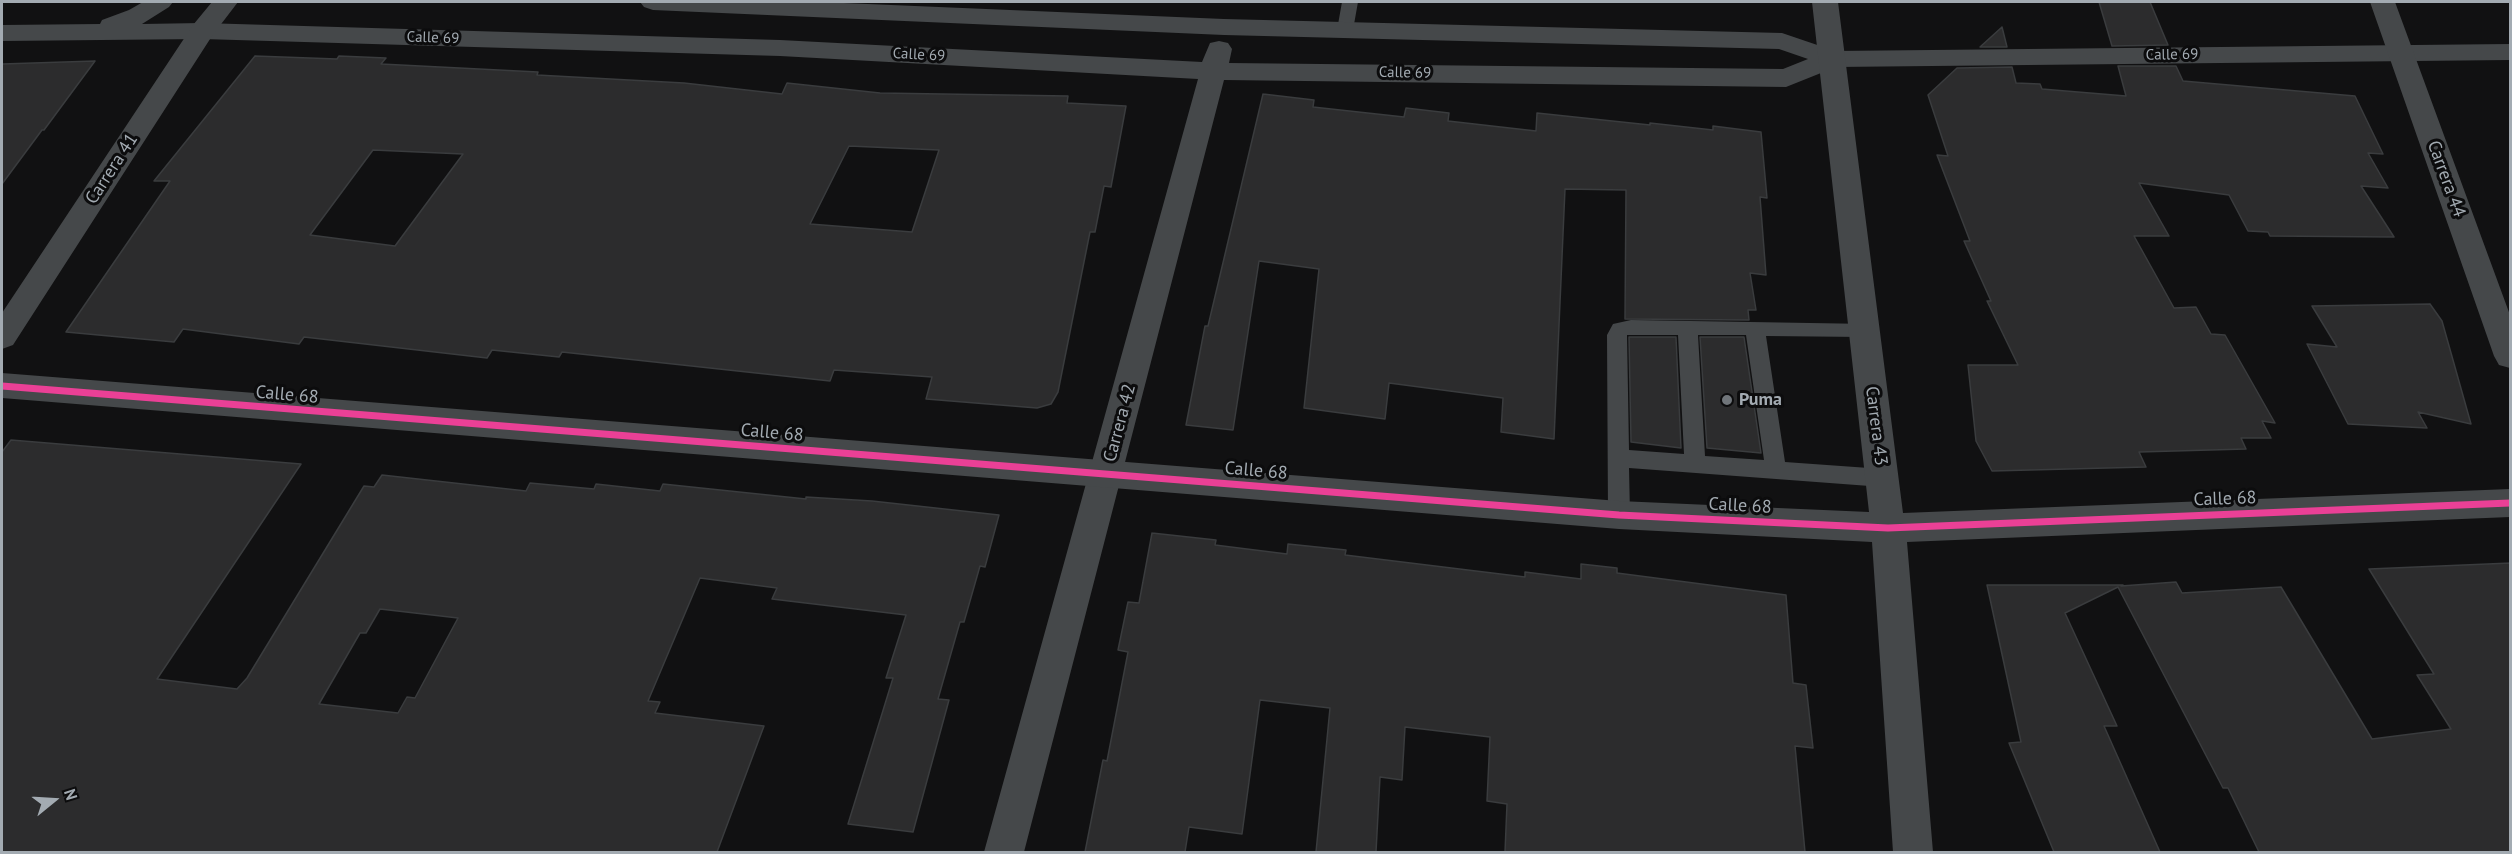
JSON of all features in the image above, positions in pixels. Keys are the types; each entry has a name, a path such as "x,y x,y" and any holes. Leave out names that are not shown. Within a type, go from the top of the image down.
{"street":[{"path":"86,31 121,23 160,2"},
{"name":"Carrera 41","path":"2,337 202,32 225,2"},
{"name":"Calle 69","path":"653,2 795,6 1224,27 1782,41 1833,59 2399,51 2511,52"},
{"name":"Carrera 43","path":"1826,2 1863,329 1883,478 1912,852"},
{"name":"Carrera 44","path":"2382,2 2511,356"},
{"path":"780,48 795,6"},
{"name":"Carrera 42","path":"1004,852 1224,27"},
{"name":"Calle 69","path":"2,33 202,32 780,48 1214,71 1786,78 1833,59"},
{"name":"Calle 68","path":"2,386 1619,515 1888,528 2511,503"}],"lane":[{"path":"1345,30 1350,2"},
{"path":"1619,515 1617,334 1620,329 1630,327 1863,329"},
{"path":"1688,328 1695,465"},
{"path":"1755,328 1776,470"},
{"path":"1618,458 1883,478"}],"building":[{"path":"2099,2 2150,2 2168,45 2112,46"},
{"path":"2002,27 2007,47 1980,47"},
{"path":"255,56 386,58 381,64 538,72 537,75 684,83 782,94 787,83 880,93 1068,96 1067,103 1126,106 1111,187 1104,186 1095,232 1090,232 1058,392 1051,404 1037,408 926,399 932,377 834,370 830,381 562,352 559,357 492,350 487,358 304,337 299,344 183,329 174,342 66,332 170,181 154,181","holes":["849,146 939,150 912,232 810,224","373,150 463,154 395,246 310,235"]},
{"path":"95,61 44,130 2,184 2,64"},
{"path":"2118,66 2176,66 2183,81 2355,96 2383,154 2368,153 2388,188 2361,186 2394,237 2270,236 2268,232 2248,231 2229,195 2139,183 2169,236 2134,236 2174,308 2196,307 2211,334 2225,335 2275,423 2262,421 2271,438 2241,438 2246,449 2139,452 2146,467 1992,471 1976,441 1968,365 2018,365 1987,301 1991,301 1964,241 1970,241 1937,155 1948,156 1928,95 1957,68 2012,67 2016,83 2040,84 2042,89 2126,96"},
{"path":"1263,94 1314,100 1313,107 1404,117 1406,108 1449,113 1448,121 1536,131 1537,113 1650,125 1650,123 1713,130 1713,126 1761,132 1767,198 1760,197 1766,275 1750,273 1756,310 1748,310 1749,320 1625,319 1626,190 1565,189 1554,439 1501,432 1503,398 1389,383 1385,419 1304,408 1319,269 1259,261 1233,430 1186,425 1205,326 1208,326"},
{"path":"2430,304 2442,321 2471,424 2418,412 2427,428 2348,424 2307,344 2337,347 2312,306"},
{"path":"1629,337 1676,337 1681,448 1631,442"},
{"name":"Puma","path":"1700,337 1744,337 1761,453 1707,448"},
{"path":"11,440 301,464 157,679 237,689 247,678 364,486 374,487 382,475 526,491 530,483 594,489 596,484 660,491 663,484 806,499 806,497 872,501 999,515 985,567 980,566 964,622 960,622 938,699 949,700 913,832 848,824 893,678 886,678 906,615 772,599 777,588 700,578 648,701 660,702 655,713 764,726 717,852 2,852 2,452","holes":["380,609 458,618 415,698 407,697 398,713 319,704 360,633 366,633"]},
{"path":"1152,533 1216,540 1215,545 1287,554 1288,544 1346,550 1345,555 1525,577 1525,572 1581,579 1581,564 1617,568 1617,573 1786,595 1793,683 1806,685 1813,748 1795,746 1805,852 1505,852 1507,804 1487,801 1490,737 1405,727 1402,780 1380,777 1376,852 1316,852 1330,708 1260,700 1242,834 1189,827 1185,852 1085,852 1103,760 1107,761 1128,652 1118,650 1128,602 1139,603"},
{"path":"2511,563 2511,852 2259,852 2228,788 2223,788 2118,587 2065,613 2117,726 2104,726 2160,852 2054,852 2009,743 2021,742 1987,585 2123,585 2121,586 2176,582 2182,593 2281,587 2372,739 2451,729 2417,675 2434,674 2369,569"}],"cycle path":[{"path":"2,386 1619,515 1888,528 2510,503"}],"place":[{"name":"Puma","path":"1727,400"}]}
